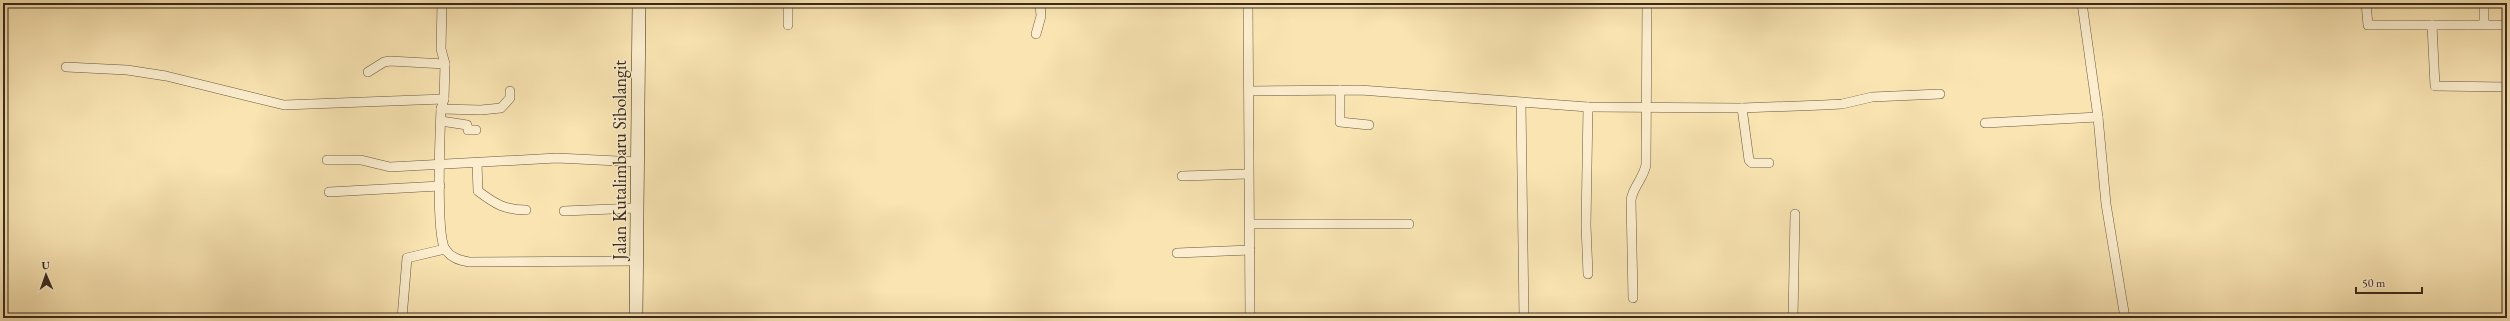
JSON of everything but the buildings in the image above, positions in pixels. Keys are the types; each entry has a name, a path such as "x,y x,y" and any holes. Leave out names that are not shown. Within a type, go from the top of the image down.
{"street":[{"path":"442,3 441,50 445,64 444,99 440,121 440,186 441,232 445,249 458,260 469,262 637,261"},
{"name":"Jalan Kutalimbaru Sibolangit","path":"636,318 639,3"},
{"path":"788,3 788,25"},
{"path":"1036,34 1041,16 1040,3"},
{"path":"1248,3 1248,174 1251,224 1250,318"},
{"path":"1633,298 1631,200 1632,192 1645,171 1647,107 1647,3"},
{"path":"2082,3 2098,117 2106,204 2125,318"},
{"path":"2366,3 2368,25 2507,25"},
{"path":"2484,3 2484,24"},
{"path":"2432,25 2435,86 2507,87"},
{"path":"368,72 384,62 390,61 445,64"},
{"path":"66,67 127,70 166,76 284,105 444,99"},
{"path":"1249,91 1340,90 1521,104 1588,107 1742,108 1824,106 1842,104 1872,97 1940,94"},
{"path":"1340,90 1340,122 1369,125"},
{"path":"441,109 481,110 501,108 510,98 510,91"},
{"path":"1521,104 1524,318"},
{"path":"1588,107 1586,225 1588,274"},
{"path":"1742,108 1749,160 1752,163 1769,163"},
{"path":"1985,124 2098,117"},
{"path":"440,121 467,125 468,130 476,130"},
{"path":"327,160 360,160 390,167 558,158 638,162"},
{"path":"477,163 478,191 500,207 509,210 526,210"},
{"path":"1182,176 1248,174"},
{"path":"329,192 440,186"},
{"path":"564,211 637,208"},
{"path":"1793,318 1795,214"},
{"path":"1251,224 1409,224"},
{"path":"402,318 407,258 445,249"},
{"path":"1177,253 1250,250"}]}
